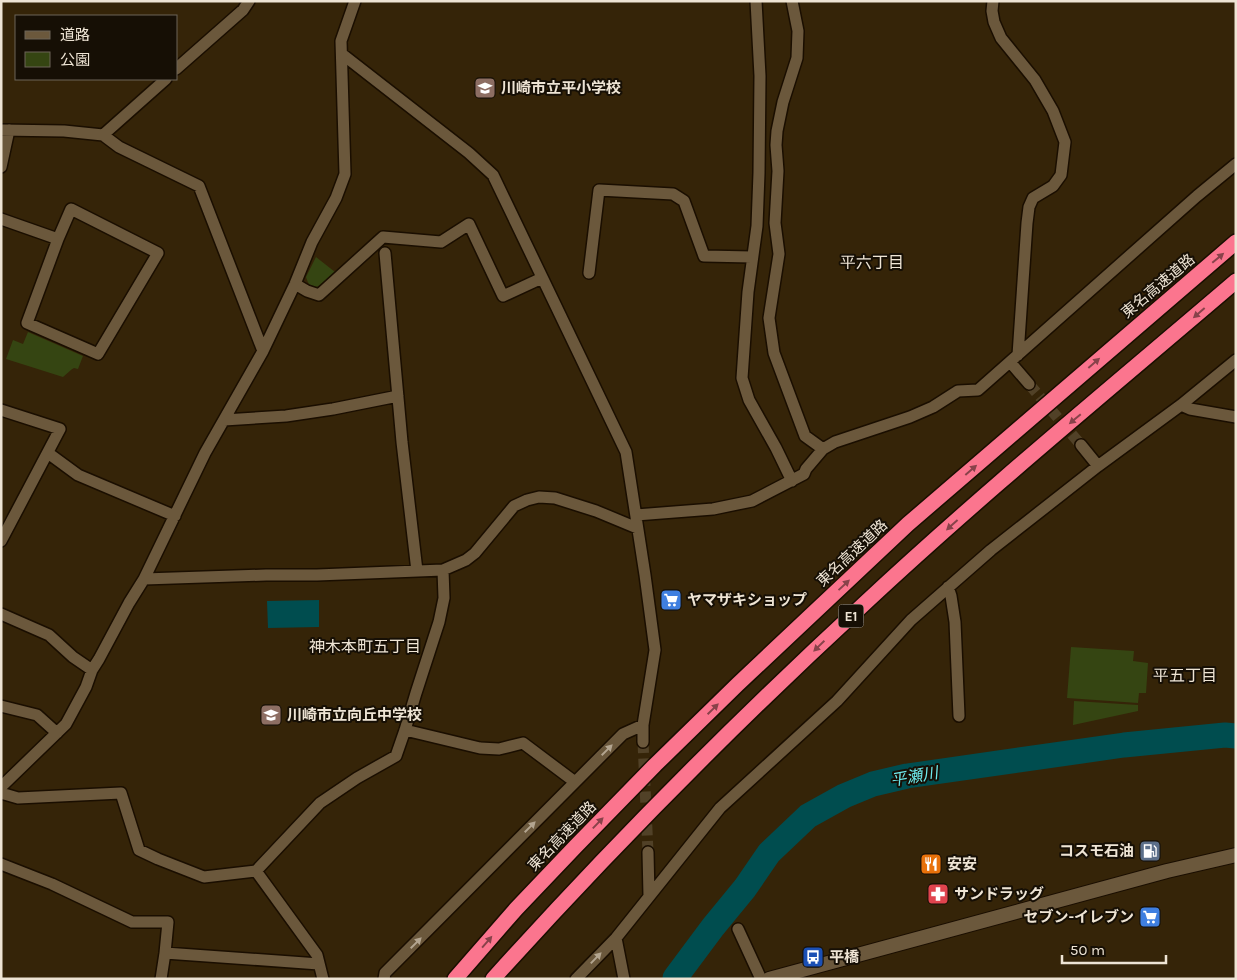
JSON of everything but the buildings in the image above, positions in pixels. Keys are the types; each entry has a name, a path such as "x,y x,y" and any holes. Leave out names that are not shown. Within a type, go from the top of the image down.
{"highway":[{"name":"東名高速道路","path":"455,979 516,909 576,846 752,671 908,524 1236,242"},
{"name":"E1","path":"493,979 670,790 865,603 1020,465 1236,281"}],"street":[{"path":"1,787 66,724 86,688 92,670 144,579 205,452 263,351 295,284 312,242 336,198 345,174 341,41 355,1"},
{"path":"756,1 760,76 759,173 757,226 748,292 742,378 749,400 792,481"},
{"path":"792,1 798,30 797,58 783,102 777,131 778,170 775,223 779,254 769,318 774,353 805,436 823,449"},
{"path":"993,1 994,22 1001,38 1035,80 1053,112 1066,142 1061,175 1053,186 1034,198 1029,207 1014,358 1029,384"},
{"path":"178,67 244,4"},
{"path":"342,54 469,153 493,175 626,452 655,650 643,725 643,742"},
{"path":"103,135 165,80"},
{"path":"1,167 5,130 78,132 103,135 119,147 199,186 263,351"},
{"path":"636,515 713,509 752,501 804,474 823,449 843,439 910,417 933,407 958,391 978,390 1189,203 1236,164"},
{"path":"589,273 599,190 673,194 684,201 704,256 752,257"},
{"path":"71,209 158,253 98,354 27,323 58,239 71,209"},
{"path":"1,219 58,239"},
{"path":"295,284 319,295 383,237 440,242 469,224 504,296 542,278"},
{"path":"385,253 416,571"},
{"path":"576,979 616,938 720,808 837,701 911,620 991,550 1098,466 1181,405 1236,360"},
{"path":"224,420 286,416 398,396"},
{"path":"1181,405 1190,409 1236,417"},
{"path":"1,410 60,429 1,541"},
{"path":"1081,445 1098,466"},
{"path":"48,453 78,475 175,516"},
{"path":"144,579 443,570 466,560 475,553 514,506 539,497 555,498 596,511 637,528"},
{"path":"1,794 18,798 121,794 139,850 204,877 256,871 320,803 357,778 396,756 439,622 444,598 443,570"},
{"path":"948,587 955,622 959,716"},
{"path":"1,614 49,635 72,657 92,670"},
{"path":"1,706 37,715 57,732"},
{"path":"384,979 385,973 623,734 643,725"},
{"path":"405,730 480,748 499,749 523,743 575,782"},
{"path":"648,852 648,896"},
{"path":"769,979 1167,871 1236,855"},
{"path":"1,864 52,884 132,922 168,922 161,979"},
{"path":"256,871 318,955 323,979"},
{"path":"738,929 761,979"},
{"path":"616,938 624,979"},
{"path":"165,953 319,964"}],"green space":[{"path":"316,257 335,272 319,286 315,287 309,283 306,277"},
{"path":"28,332 83,356 78,369 74,368 63,377 6,359 13,340 23,344"},
{"path":"1071,647 1134,651 1133,661 1148,663 1146,693 1139,693 1138,703 1067,698"},
{"path":"1074,701 1138,705 1138,711 1073,725"}],"water":[{"path":"319,600 319,627 268,628 267,601"}],"waterway":[{"name":"平瀬川","path":"675,978 745,888 769,853 808,816 844,796 873,784 907,776 1124,745 1225,735 1236,736"}],"tunnel":[{"path":"1029,384 1081,445"},
{"path":"643,742 648,852"}],"place":[{"name":"川崎市立平小学校","path":"485,88"},
{"name":"ヤマザキショップ","path":"671,600"},
{"name":"川崎市立向丘中学校","path":"271,715"},
{"name":"コスモ石油","path":"1150,851"},
{"name":"安安","path":"931,864"},
{"name":"サンドラッグ","path":"938,894"},
{"name":"セブン-イレブン","path":"1150,917"},
{"name":"平橋","path":"813,957"}],"district":[{"name":"平六丁目","path":"872,262"},
{"name":"神木本町五丁目","path":"365,646"},
{"name":"平五丁目","path":"1185,675"}]}
